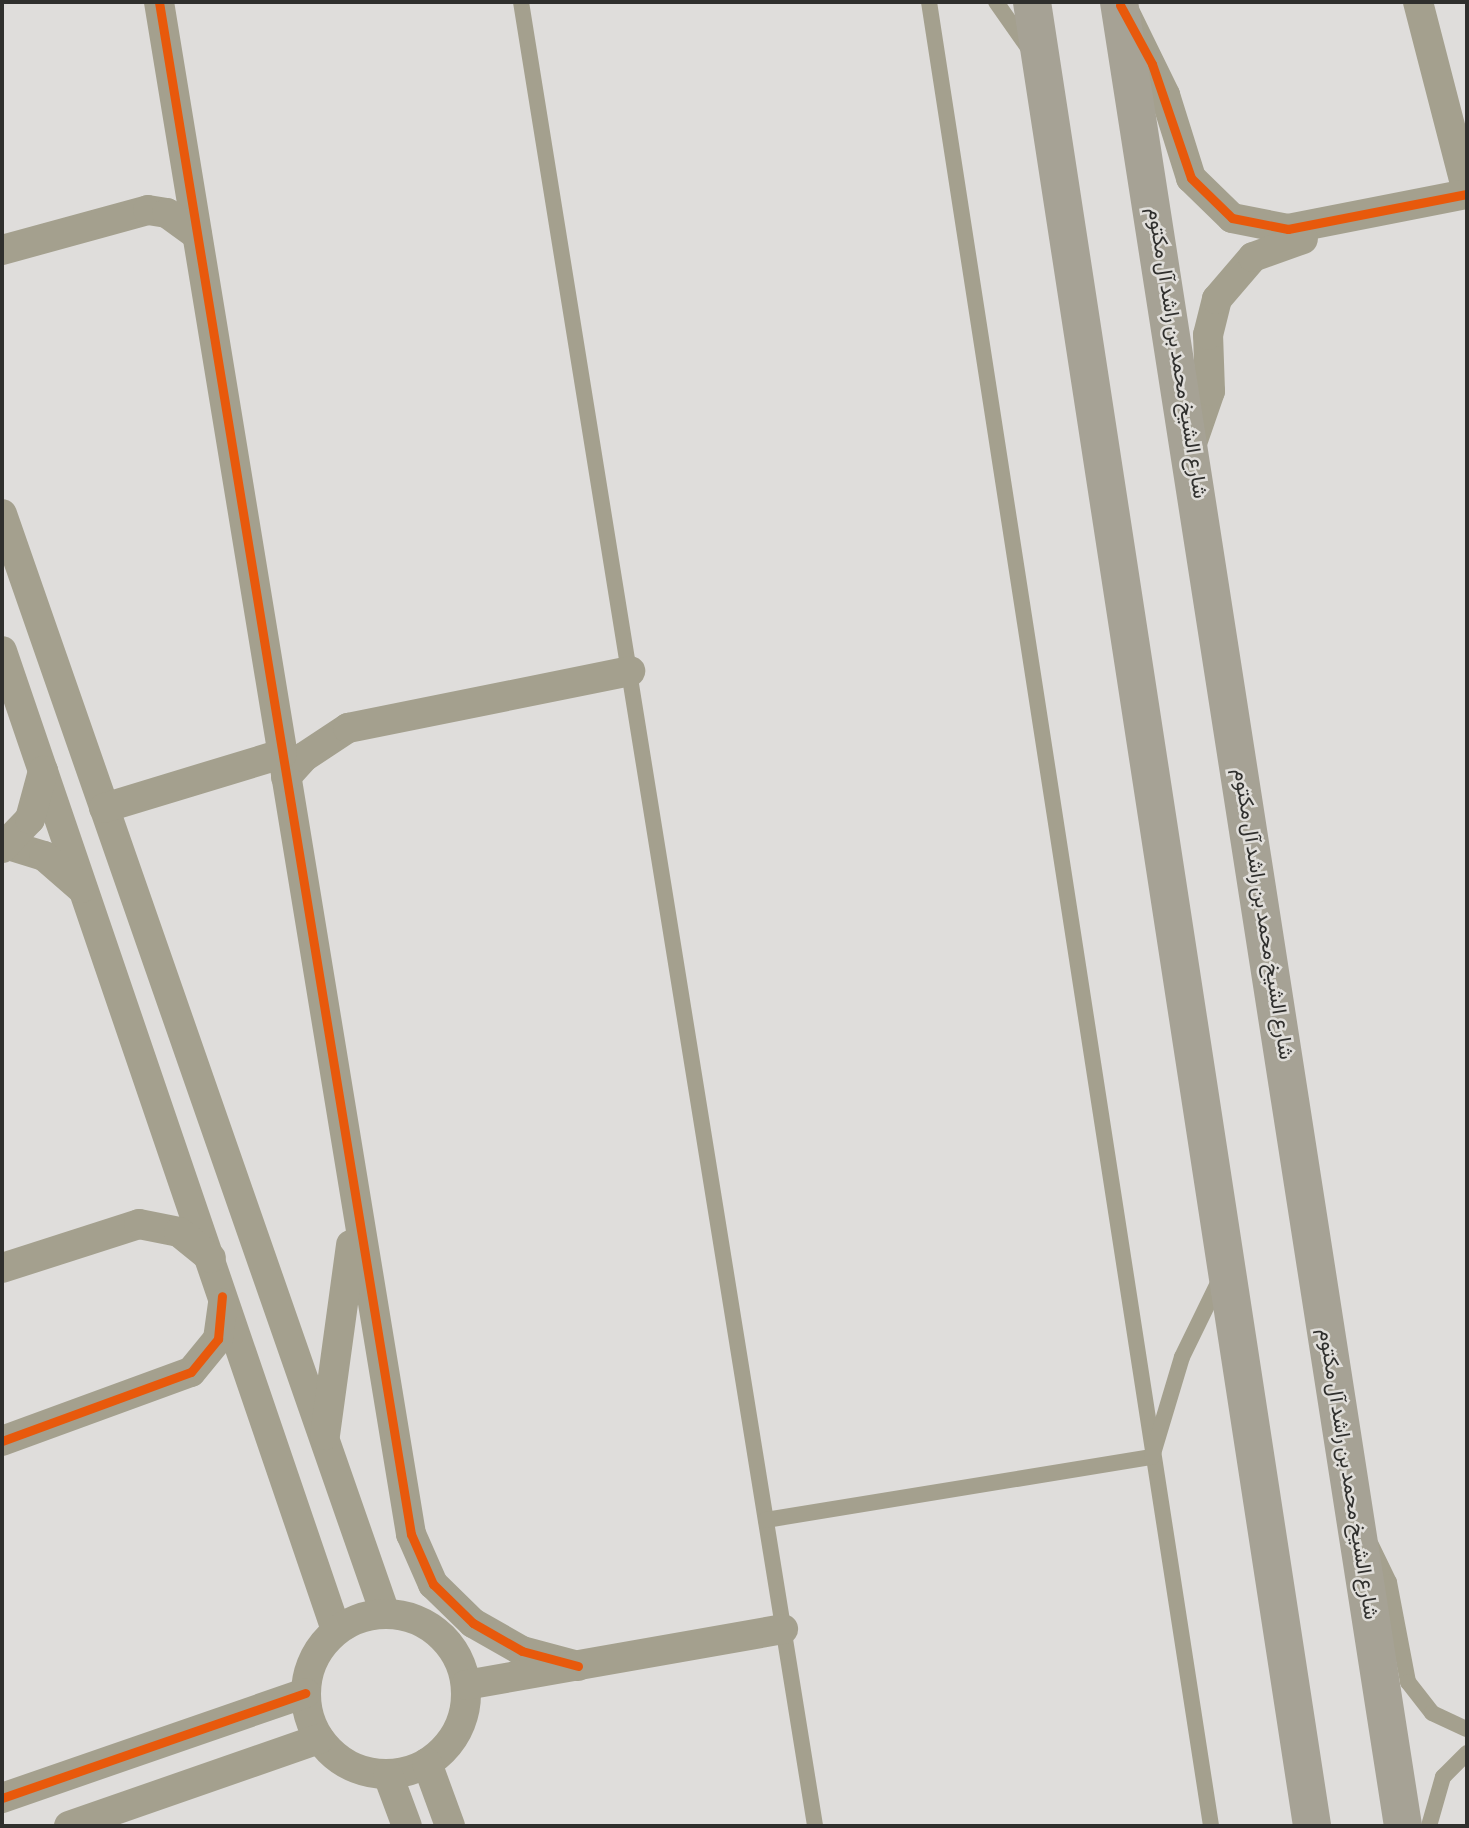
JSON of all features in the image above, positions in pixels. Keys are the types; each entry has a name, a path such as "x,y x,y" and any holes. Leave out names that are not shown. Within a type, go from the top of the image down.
{"highway":[{"path":"1032,2 1312,1826"},
{"name":"شارع الشيخ محمد بن راشد آل مكتوم","path":"1120,3 1192,443 1403,1826"}],"street":[{"path":"159,2 284,766 353,1213 419,1561 451,1605 497,1639 578,1666"},
{"path":"1120,3 1165,95 1191,178 1232,218 1288,229 1467,193 1418,2"},
{"path":"2,250 148,210 175,217 197,235"},
{"path":"1192,443 1210,391 1211,317 1238,268 1287,241 1467,212"},
{"path":"2,514 384,1613"},
{"path":"2,651 336,1630"},
{"path":"104,808 284,766 304,757 348,728 630,671"},
{"path":"43,771 33,811 5,847 44,856 85,892"},
{"path":"324,1443 353,1213"},
{"path":"2,1268 139,1224 179,1232 211,1258"},
{"path":"2,1441 191,1372 218,1339 222,1296"},
{"path":"384,1613 414,1618 439,1633 458,1656 466,1685 459,1730 427,1763 388,1775 362,1771 320,1740 305,1693 319,1647 336,1630 384,1613"},
{"path":"466,1685 783,1629"},
{"path":"2,1798 305,1693"},
{"path":"69,1826 320,1740"},
{"path":"427,1763 450,1826"},
{"path":"388,1775 407,1826"}],"lane":[{"path":"521,2 815,1826"},
{"path":"929,2 1211,1826"},
{"path":"996,2 1045,73"},
{"path":"1152,1457 1182,1357 1227,1264"},
{"path":"766,1520 1152,1457"},
{"path":"1356,1526 1389,1582 1408,1682 1432,1713 1467,1729"},
{"path":"1429,1826 1443,1777 1467,1753"}],"cycle path":[{"path":"159,2 411,1534 433,1584 473,1623 522,1651 578,1666"},
{"path":"1120,5 1152,64 1191,178 1232,218 1288,229 1467,194"},
{"path":"2,1441 191,1372 218,1339 222,1296"},
{"path":"2,1798 305,1693"}]}
